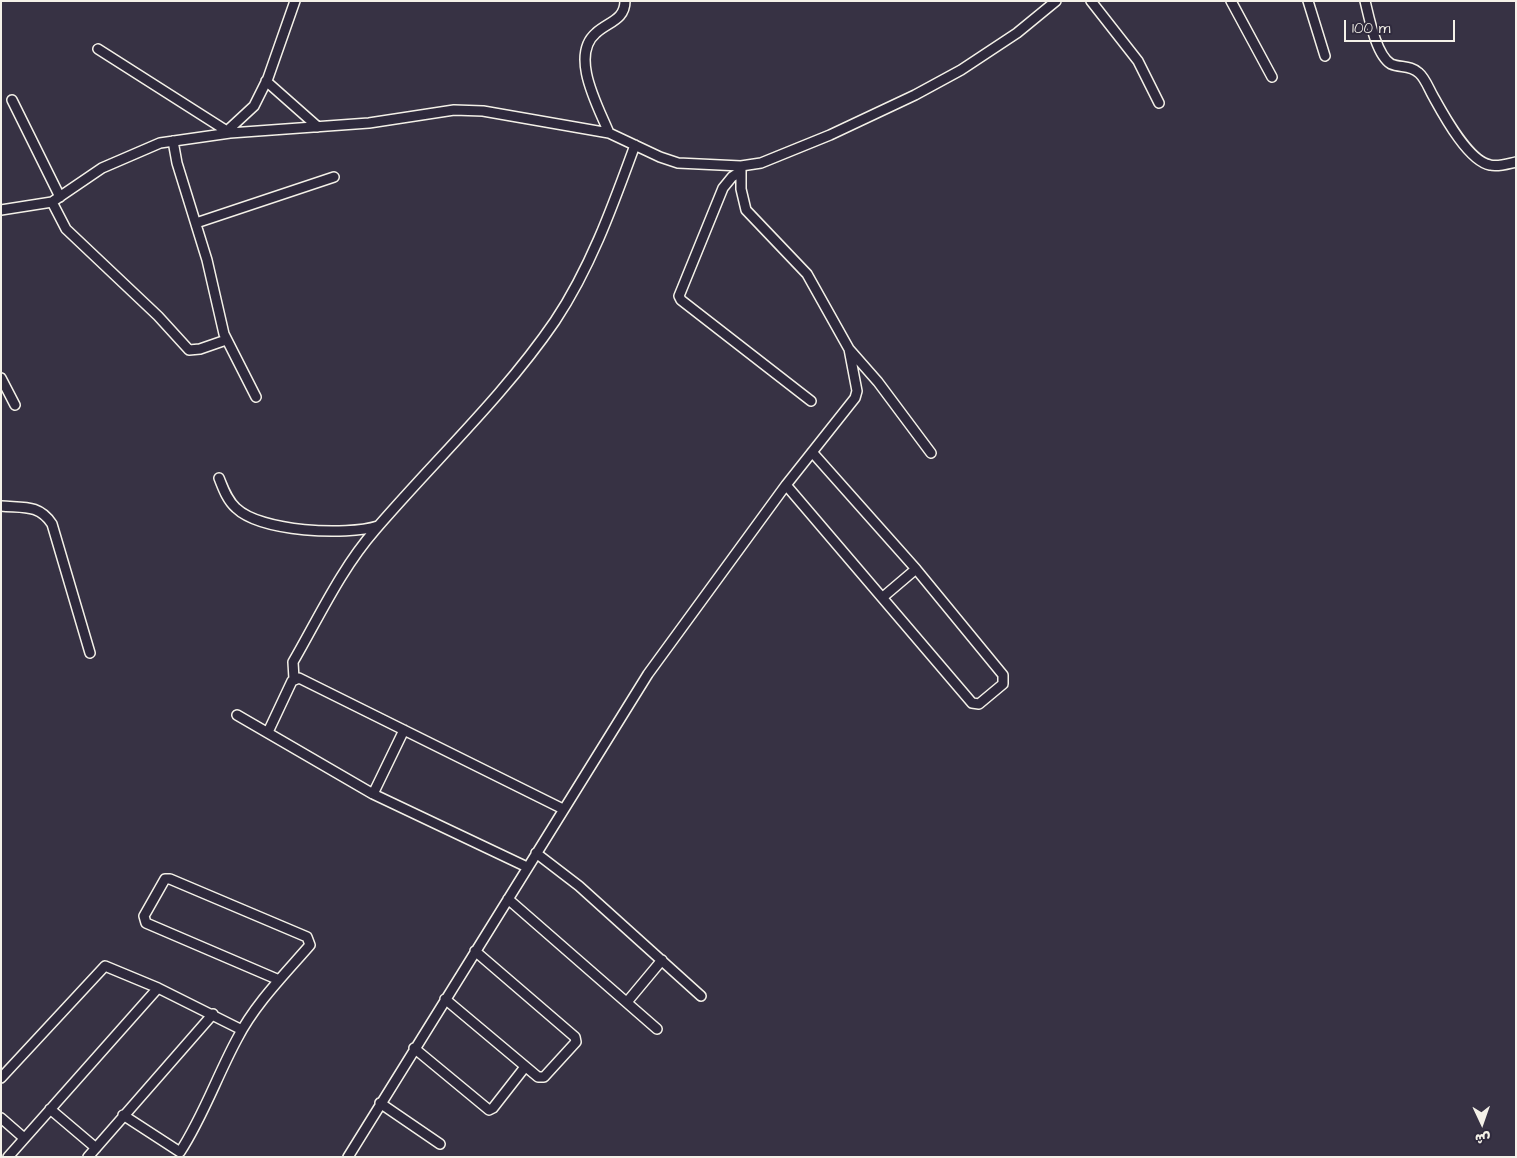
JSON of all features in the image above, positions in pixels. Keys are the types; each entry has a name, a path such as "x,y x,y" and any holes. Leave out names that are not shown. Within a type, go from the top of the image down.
{"street":[{"path":"229,132 254,106 266,81 295,1"},
{"path":"609,133 588,84 586,53 588,43 595,33 619,17 625,8 625,1"},
{"path":"1,210 52,202 102,168 136,152 174,141 229,132 369,123 454,110 468,110 609,133 678,163 741,168 780,156 915,96 962,70 1017,33 1056,1"},
{"path":"1091,1 1138,61 1159,103"},
{"path":"1231,1 1272,77"},
{"path":"1308,1 1325,56"},
{"path":"1366,1 1373,32 1385,59 1391,64 1412,68 1420,73 1447,121 1466,147 1484,163 1489,165 1516,162"},
{"path":"98,49 229,132"},
{"path":"266,81 318,127"},
{"path":"12,100 60,197"},
{"path":"174,141 177,163 207,260 226,340 256,397"},
{"path":"268,732 294,679 293,662 344,570 380,525 472,425 555,321 594,250 635,145"},
{"path":"741,168 743,202 746,210 807,274 849,349 878,382 931,452"},
{"path":"741,168 723,188 679,296 681,300 811,401"},
{"path":"196,223 334,177"},
{"path":"52,202 66,229 158,316 189,350 200,349 226,340"},
{"path":"348,1157 380,1102 648,674 786,485 856,395 849,349"},
{"path":"1,378 15,405"},
{"path":"786,485 972,703 979,704 1003,684 1003,675 916,569 812,452"},
{"path":"219,478 225,493 236,508 252,519 307,530 336,532 364,530 380,525"},
{"path":"1,506 38,510 45,514 52,524 90,653"},
{"path":"883,597 916,569"},
{"path":"294,679 299,678 563,809"},
{"path":"237,715 373,794 527,867"},
{"path":"373,794 404,730"},
{"path":"536,852 579,886 702,996"},
{"path":"123,1115 184,1155 192,1134 242,1030 280,980 310,945 307,937 170,879 163,882 144,916 146,923 280,980"},
{"path":"508,899 657,1028"},
{"path":"445,999 538,1077 544,1077 576,1040 475,951"},
{"path":"627,1002 662,960"},
{"path":"1,1078 102,968 109,966 213,1014 242,1030"},
{"path":"8,1157 158,988"},
{"path":"88,1157 213,1014"},
{"path":"414,1048 489,1110 493,1108 526,1067"},
{"path":"380,1102 440,1144"},
{"path":"50,1109 96,1148"},
{"path":"1,1118 24,1138"}]}
